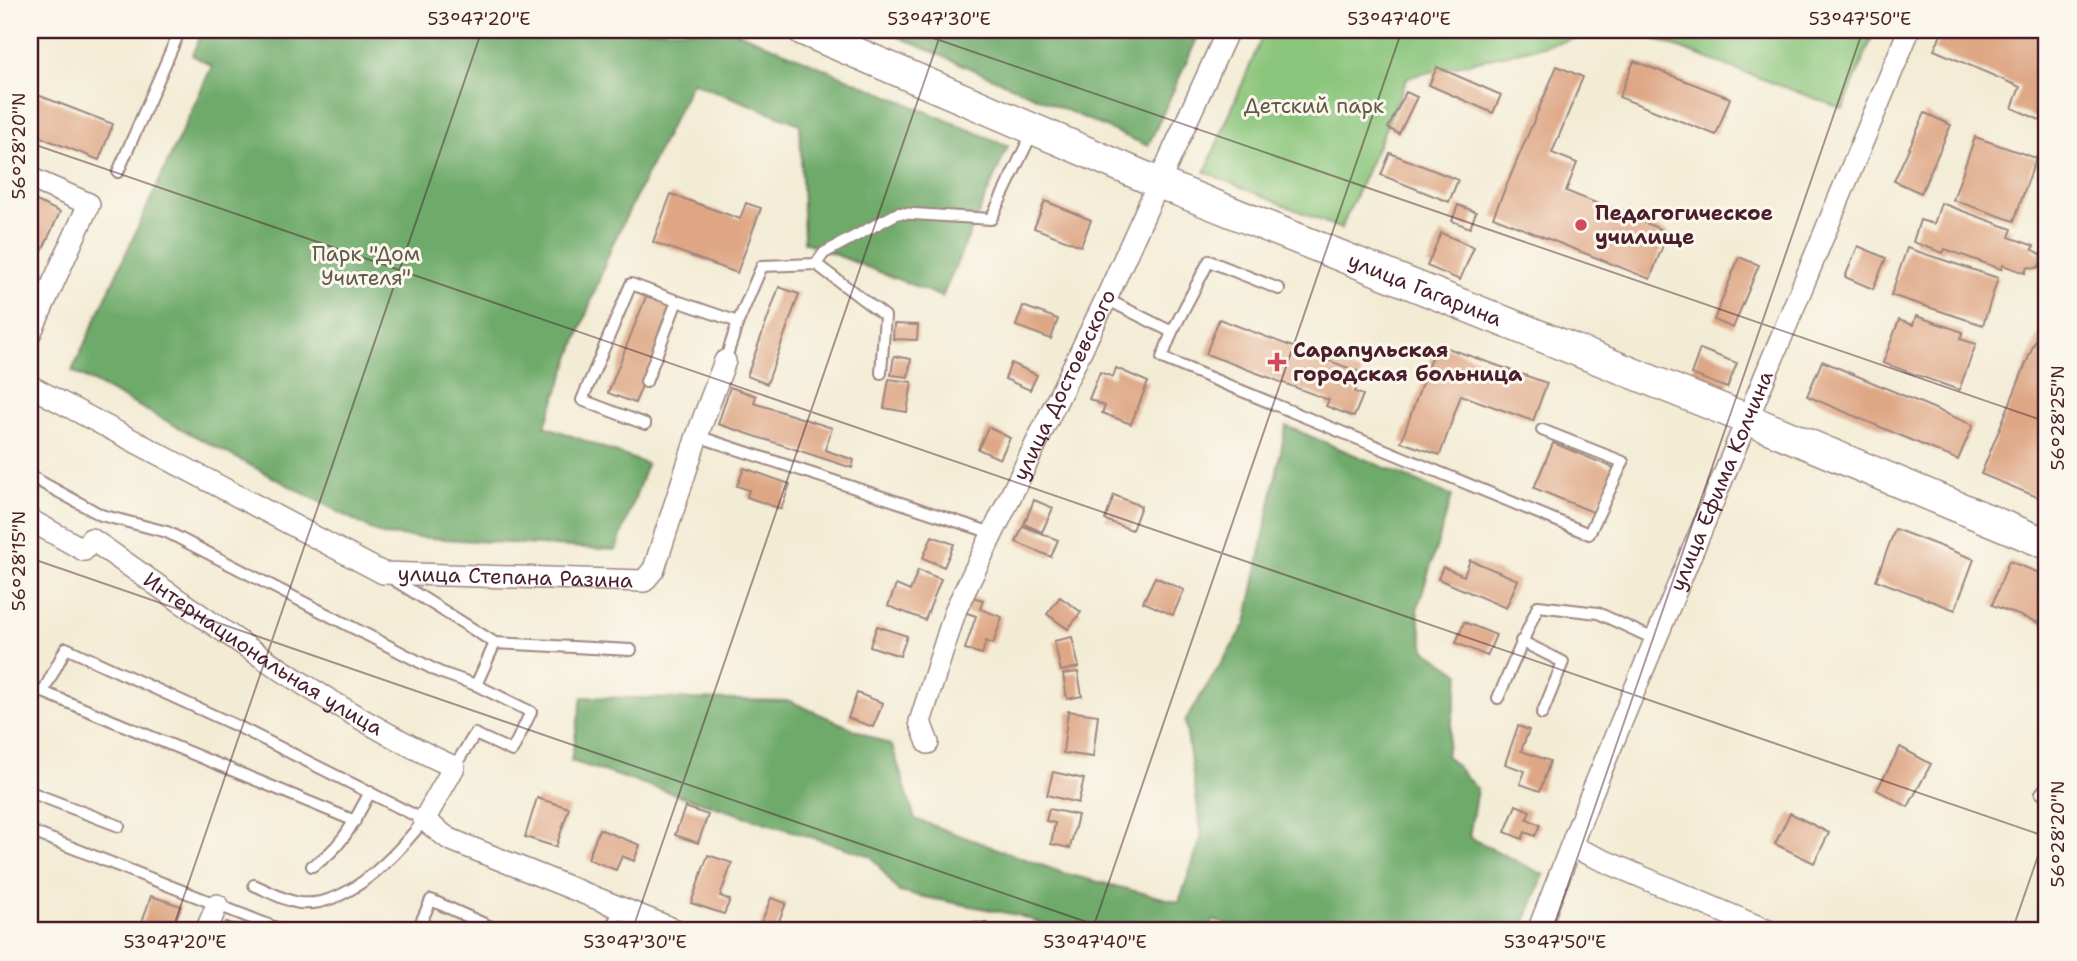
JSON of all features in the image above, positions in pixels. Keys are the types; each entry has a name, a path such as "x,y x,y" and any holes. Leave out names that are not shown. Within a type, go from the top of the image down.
{"street":[{"name":"улица Гагарина","path":"803,30 1033,131 1747,419 2047,544"},
{"name":"улица Достоевского","path":"928,743 920,722 956,609 1106,299 1228,30"},
{"name":"улица Ефима Колчина","path":"1538,931 1588,802 1909,30"},
{"path":"30,178 89,204 30,334"},
{"name":"улица Степана Разина","path":"30,386 383,573 644,581 654,569 697,436 725,361"},
{"name":"Интернациональная улица","path":"30,520 84,550 91,539 258,654 407,746 454,766"},
{"path":"454,766 424,820 449,839 678,931"},
{"path":"1572,847 1768,931"},
{"path":"206,931 217,905"}],"lane":[{"path":"118,172 180,30"},
{"path":"816,264 824,253 898,214 991,219 1033,131"},
{"path":"1279,289 1209,261 1172,332 1162,358 1589,534 1623,462 1542,430"},
{"path":"725,361 762,265 816,264 885,316 881,373"},
{"path":"645,424 582,400 631,284 738,322"},
{"path":"1106,299 1172,332"},
{"path":"646,382 677,301"},
{"path":"697,436 992,533"},
{"path":"30,475 101,515 167,532 439,672 476,685 531,712 512,751 475,734 454,766"},
{"path":"383,573 495,643 631,650"},
{"path":"1498,698 1538,606 1598,613 1656,640"},
{"path":"1521,641 1563,662 1542,714"},
{"path":"476,685 495,643"},
{"path":"254,885 297,903 332,897 360,884 383,867 424,820 239,727 66,648 43,692 355,821"},
{"path":"2047,786 2041,793 2047,795"},
{"path":"30,792 118,826"},
{"path":"312,866 324,859 341,842 370,792"},
{"path":"30,831 284,931"},
{"path":"417,931 431,900 500,931"},
{"path":"610,931 620,908"}],"green space":[{"name":"Парк \"Дом Учителя\"","path":"203,30 733,30 1008,146 942,297 804,242 800,124 692,82 612,245 545,426 647,464 616,550 382,535 72,371 212,66 192,55"},
{"path":"883,30 1201,30 1148,146"},
{"name":"Детский парк","path":"1265,30 1612,30 1408,77 1341,229 1205,172"},
{"path":"1631,30 1875,30 1843,109"},
{"path":"1286,426 1452,496 1417,610 1425,650 1460,674 1446,755 1477,789 1469,837 1544,875 1521,931 1246,931 1213,920 1209,931 1065,931 1017,915 899,892 871,856 571,761 582,697 790,701 892,746 915,819 1063,873 1179,902 1202,836 1185,721 1246,624"}],"building":[{"path":"1655,30 1672,30 1670,35"},
{"path":"1943,30 2047,31 2047,123 2012,108 2020,87 1934,50"},
{"path":"1634,61 1730,98 1716,135 1619,97"},
{"name":"Педагогическое училище","path":"1557,66 1583,77 1552,153 1577,163 1566,191 1668,232 1650,279 1493,217"},
{"path":"1437,67 1501,95 1493,113 1429,85"},
{"path":"30,92 113,124 99,160 30,133"},
{"path":"1406,92 1417,97 1399,134 1388,128"},
{"path":"1925,113 1951,125 1921,193 1894,181"},
{"path":"1975,137 2036,158 2014,221 1953,200"},
{"path":"1390,153 1458,180 1449,202 1381,175"},
{"path":"671,194 740,219 746,203 761,208 737,273 653,242"},
{"path":"30,198 60,212 30,277"},
{"path":"1045,201 1091,220 1081,246 1034,228"},
{"path":"1941,203 2012,229 2009,237 2034,246 2032,249 2042,255 2040,265 2037,268 2027,267 2025,273 2003,265 2001,269 1945,249 1943,253 1913,242 1920,220 1934,224"},
{"path":"1458,205 1476,212 1470,228 1452,221"},
{"path":"1441,233 1474,247 1460,280 1427,266"},
{"path":"1858,246 1886,258 1873,289 1845,277"},
{"path":"1907,248 1998,278 1983,325 1891,295"},
{"path":"1739,257 1759,265 1733,328 1714,320"},
{"path":"779,287 799,294 767,384 747,376"},
{"path":"647,294 675,305 635,403 608,393"},
{"path":"1023,306 1058,319 1051,339 1016,326"},
{"path":"1916,316 1963,332 1960,339 1976,344 1959,390 1883,363 1899,320 1913,325"},
{"path":"1219,319 1362,373 1355,392 1363,395 1354,417 1326,406 1329,400 1206,354"},
{"path":"894,324 918,325 917,340 893,339"},
{"path":"2038,334 2047,338 2047,427 2038,450 2047,454 2047,501 1981,474"},
{"path":"1436,344 1547,383 1533,421 1461,395 1440,455 1401,442"},
{"path":"1700,349 1737,363 1727,388 1691,374"},
{"path":"894,356 911,359 908,377 891,375"},
{"path":"1822,361 1973,425 1958,460 1807,396"},
{"path":"1011,363 1037,375 1030,390 1005,379"},
{"path":"1116,368 1148,382 1131,424 1102,413 1105,406 1089,399 1100,372 1113,377"},
{"path":"889,379 912,382 907,412 884,408"},
{"path":"730,387 756,396 754,403 832,428 825,450 854,460 852,468 718,424"},
{"path":"988,427 1010,438 1000,459 978,449"},
{"path":"1553,443 1614,468 1595,513 1534,488"},
{"path":"744,468 790,484 781,509 747,497 749,490 737,486"},
{"path":"1114,495 1141,506 1132,530 1105,520"},
{"path":"1034,500 1053,508 1042,532 1024,524"},
{"path":"1023,526 1058,540 1051,557 1016,542"},
{"path":"1895,529 1974,559 1955,610 1876,580"},
{"path":"932,536 954,544 944,567 923,558"},
{"path":"1470,560 1518,580 1506,608 1438,579 1443,567 1464,576"},
{"path":"2009,561 2047,576 2047,626 1992,605"},
{"path":"918,570 941,579 925,620 888,606 896,585 910,591"},
{"path":"1155,577 1184,590 1173,615 1143,602"},
{"path":"969,596 983,600 980,609 1002,617 993,644 986,641 982,654 965,649 976,616 964,612"},
{"path":"1060,597 1081,612 1068,629 1047,614"},
{"path":"1464,622 1496,635 1487,656 1456,643"},
{"path":"877,626 907,636 900,656 870,646"},
{"path":"1072,637 1079,667 1061,671 1054,641"},
{"path":"1078,672 1082,696 1067,699 1063,674"},
{"path":"857,693 883,703 873,727 848,718"},
{"path":"1068,711 1098,715 1093,757 1063,753"},
{"path":"1518,726 1529,730 1521,751 1550,761 1540,791 1520,784 1525,771 1505,764"},
{"path":"1900,747 1931,764 1908,807 1877,790"},
{"path":"1053,772 1084,779 1078,803 1047,795"},
{"path":"537,798 569,808 556,847 525,837"},
{"path":"1516,805 1530,811 1527,819 1540,825 1535,836 1525,832 1522,839 1505,832"},
{"path":"685,807 708,815 698,843 675,835"},
{"path":"1049,809 1078,815 1070,848 1051,844 1055,823 1046,821"},
{"path":"1790,813 1829,833 1814,863 1775,844"},
{"path":"599,829 640,845 634,861 622,856 616,870 588,859"},
{"path":"708,855 732,863 720,896 730,900 724,914 691,903"},
{"path":"151,896 181,906 172,931 139,931"},
{"path":"771,898 786,903 775,931 758,931"},
{"path":"105,922 127,931 101,931"},
{"path":"226,922 254,931 223,931"},
{"path":"964,922 987,923 987,931 964,931"}],"place":[{"name":"Педагогическое училище","path":"1581,225"},
{"name":"Сарапульская городская больница","path":"1277,362"}]}
